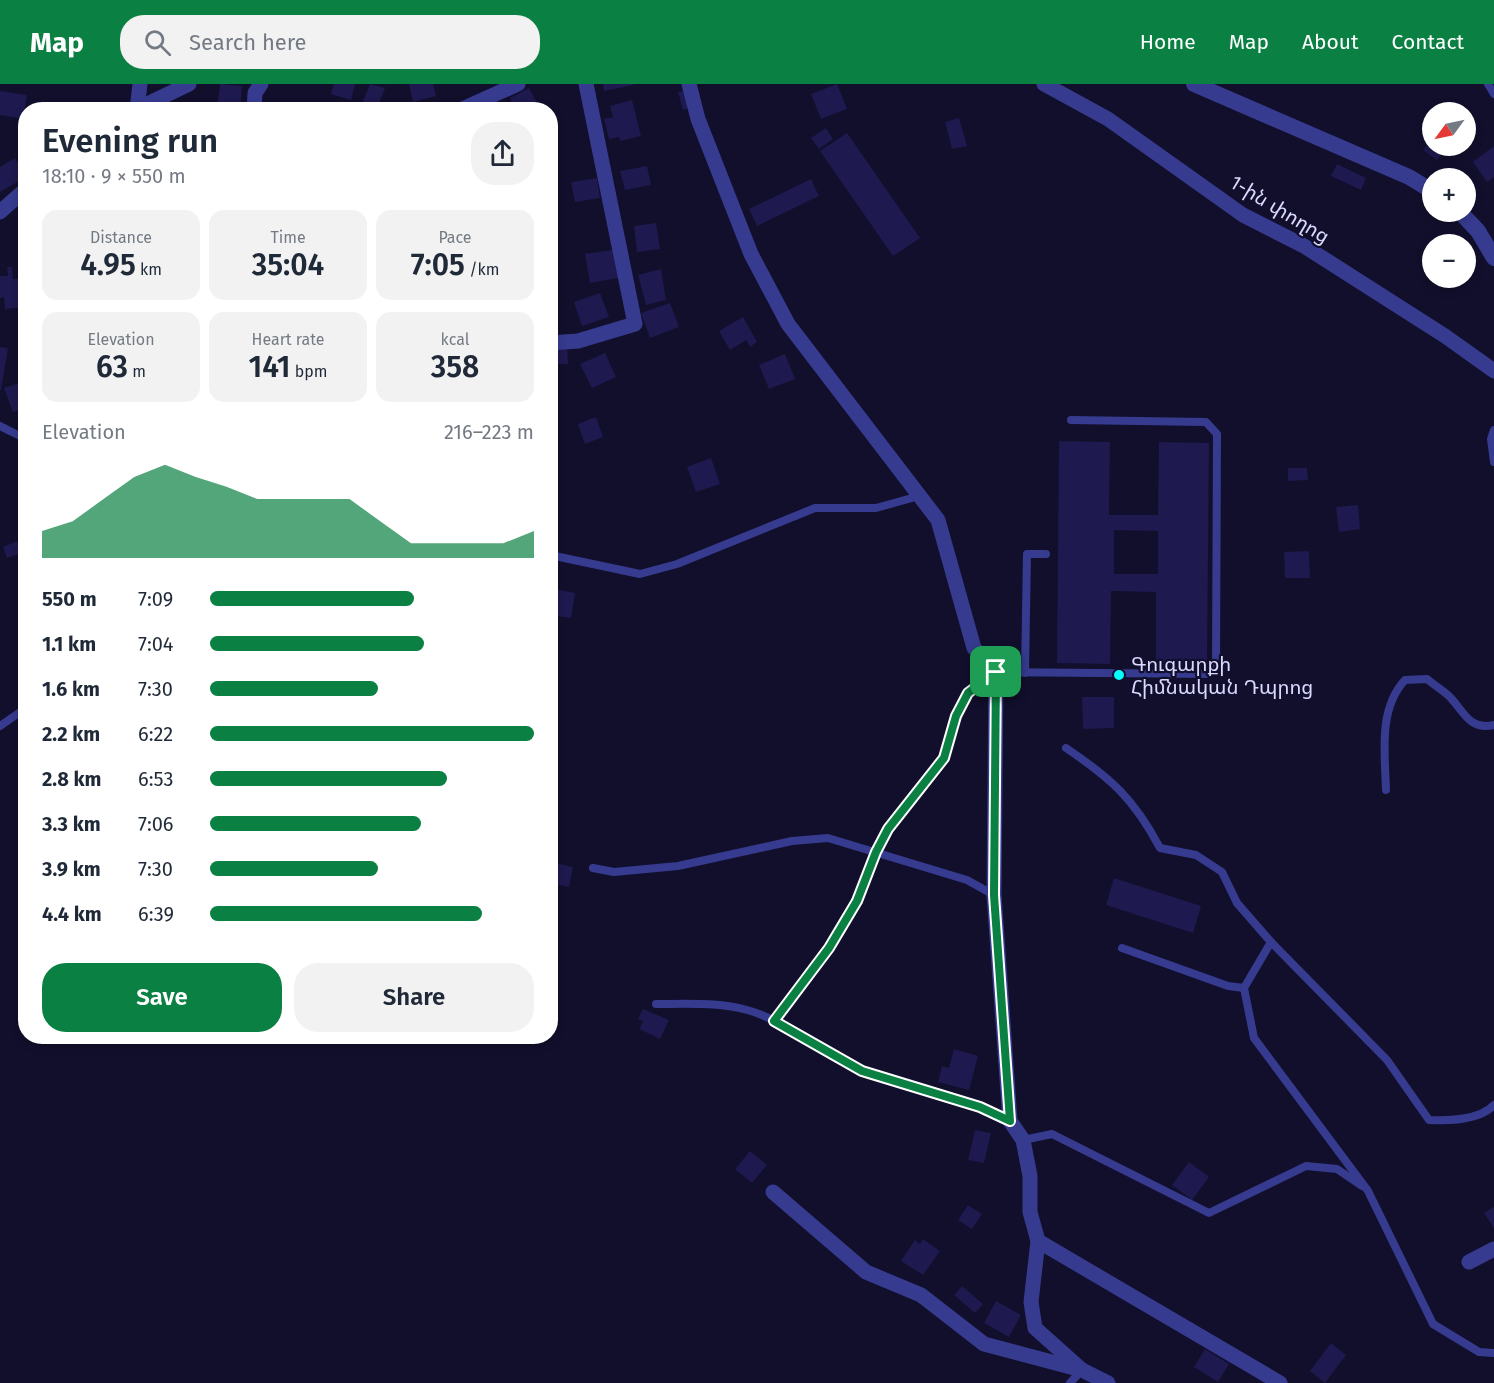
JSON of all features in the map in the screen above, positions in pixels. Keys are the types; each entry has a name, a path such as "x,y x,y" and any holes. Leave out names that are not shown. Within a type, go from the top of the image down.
{"street":[{"path":"137,102 140,84"},
{"path":"151,102 189,84"},
{"path":"254,102 255,93 261,84"},
{"path":"478,102 518,84"},
{"path":"558,342 578,341 635,324 586,84"},
{"path":"689,84 698,119 751,254 788,324 938,520 974,648 996,672 994,895 1010,1121 1023,1140 1030,1176 1030,1212 1038,1241 1031,1302 1035,1328 1082,1370"},
{"name":"1-ին փողոց","path":"1044,84 1108,119 1243,215 1304,246 1445,336 1494,371"},
{"path":"1194,84 1409,177 1422,185"},
{"path":"0,212 18,196"},
{"path":"1469,222 1478,231 1494,258"},
{"path":"773,1192 866,1272 921,1295 984,1344 1082,1370 1108,1383"},
{"path":"1038,1241 1280,1383"},
{"path":"1469,1262 1494,1249"}],"lane":[{"path":"1488,84 1494,94"},
{"path":"774,1021 829,948 857,901 876,852 888,829 944,758 956,716 968,693 996,672 1210,674 1216,666 1217,434 1206,422 1071,420"},
{"path":"0,426 18,435"},
{"path":"1494,430 1491,439 1494,462"},
{"path":"558,557 640,574 677,564 815,508 876,508 921,496"},
{"path":"1025,673 1027,554 1046,554"},
{"path":"1386,790 1384,734 1393,693 1405,681 1427,679 1449,697 1466,720 1483,727 1494,724"},
{"path":"0,726 18,714"},
{"path":"1066,748 1107,776 1142,814 1160,848 1196,855 1222,872 1237,903 1271,942 1387,1060 1429,1120 1457,1119 1488,1112 1494,1105"},
{"path":"593,868 614,872 678,866 792,841 828,838 967,880 994,895"},
{"path":"1271,942 1244,988 1254,1038 1368,1191 1433,1323 1479,1352 1494,1353"},
{"path":"1122,948 1228,987 1244,988"},
{"path":"656,1005 707,1004 747,1010 774,1021 862,1071 980,1107 1010,1121"},
{"path":"1023,1140 1052,1134 1209,1213 1305,1167 1337,1169 1368,1191"},
{"path":"1070,1383 1082,1370"}],"building":[{"path":"220,84 242,86 241,102 218,102"},
{"path":"334,84 355,84 351,100 331,94"},
{"path":"370,84 385,88 379,102 363,101"},
{"path":"409,84 433,84 436,96 413,102"},
{"path":"603,84 633,84 633,85 604,91"},
{"path":"837,84 847,109 821,119 811,94"},
{"path":"529,88 537,102 512,102 510,98"},
{"path":"687,90 692,108 683,110 678,92"},
{"path":"0,91 27,95 26,102 18,102 18,118 0,115"},
{"path":"632,100 641,136 620,141 619,137 609,139 604,119 613,117 610,106"},
{"path":"959,118 967,146 952,149 945,122"},
{"path":"826,128 833,139 819,149 811,138"},
{"path":"847,133 920,238 893,256 820,151"},
{"path":"1494,146 1494,177 1487,182 1473,162"},
{"path":"15,158 18,163 18,182 0,192 0,167"},
{"path":"1337,164 1366,178 1361,190 1331,176"},
{"path":"647,166 651,185 625,190 620,171"},
{"path":"597,178 600,198 575,202 571,182"},
{"path":"811,179 819,196 757,226 749,209"},
{"path":"656,223 660,249 637,252 634,226"},
{"path":"619,249 624,277 590,283 585,254"},
{"path":"7,267 12,267 13,279 18,279 18,308 5,309 4,297 0,298 0,276 8,276"},
{"path":"661,269 666,300 646,305 638,275"},
{"path":"600,293 609,317 582,326 574,302"},
{"path":"670,303 679,327 650,338 641,313"},
{"path":"743,317 757,342 750,347 746,340 730,350 719,331"},
{"path":"567,345 568,364 558,364 558,346"},
{"path":"0,347 8,348 1,390 0,390"},
{"path":"605,353 616,377 592,388 580,364"},
{"path":"785,354 795,379 769,389 759,365"},
{"path":"18,383 18,410 13,412 4,388"},
{"path":"596,417 603,437 585,444 578,424"},
{"path":"1059,441 1110,442 1109,515 1158,515 1159,442 1209,443 1207,665 1156,664 1156,592 1111,591 1110,664 1057,663","holes":["1114,530 1158,531 1158,574 1114,574"]},
{"path":"711,458 720,484 696,492 687,467"},
{"path":"1288,468 1307,468 1308,480 1288,481"},
{"path":"1358,505 1360,529 1339,532 1336,507"},
{"path":"17,541 18,554 7,558 3,547"},
{"path":"1309,551 1310,578 1285,578 1284,552"},
{"path":"558,590 575,593 571,618 558,616"},
{"path":"1082,697 1114,697 1114,728 1083,729"},
{"path":"558,864 573,867 569,887 558,885"},
{"path":"1114,878 1201,906 1193,933 1106,905"},
{"path":"643,1009 669,1020 660,1039 639,1029 643,1021 638,1019"},
{"path":"954,1049 978,1056 969,1090 938,1082 942,1066 949,1068"},
{"path":"975,1130 991,1133 984,1163 968,1160"},
{"path":"750,1151 767,1165 752,1183 735,1169"},
{"path":"1189,1162 1209,1177 1192,1200 1172,1185"},
{"path":"968,1205 982,1214 972,1229 958,1220"},
{"path":"1494,1207 1494,1228 1484,1213"},
{"path":"923,1239 940,1251 923,1275 901,1261 915,1240 920,1244"},
{"path":"962,1286 983,1304 975,1313 954,1295"},
{"path":"996,1301 1021,1315 1009,1337 984,1323"},
{"path":"1331,1343 1346,1355 1325,1383 1310,1371"},
{"path":"1205,1349 1229,1364 1218,1382 1194,1367"}],"place":[{"name":"Գուգարքի Հիմնական Դպրոց","path":"1119,675"}],"route":[{"path":"996,672 997,781 994,895 1010,1121 980,1107 862,1071 807,1042 774,1021 829,948 857,901 876,852 888,829 944,758 956,716 968,693 996,672"}]}
